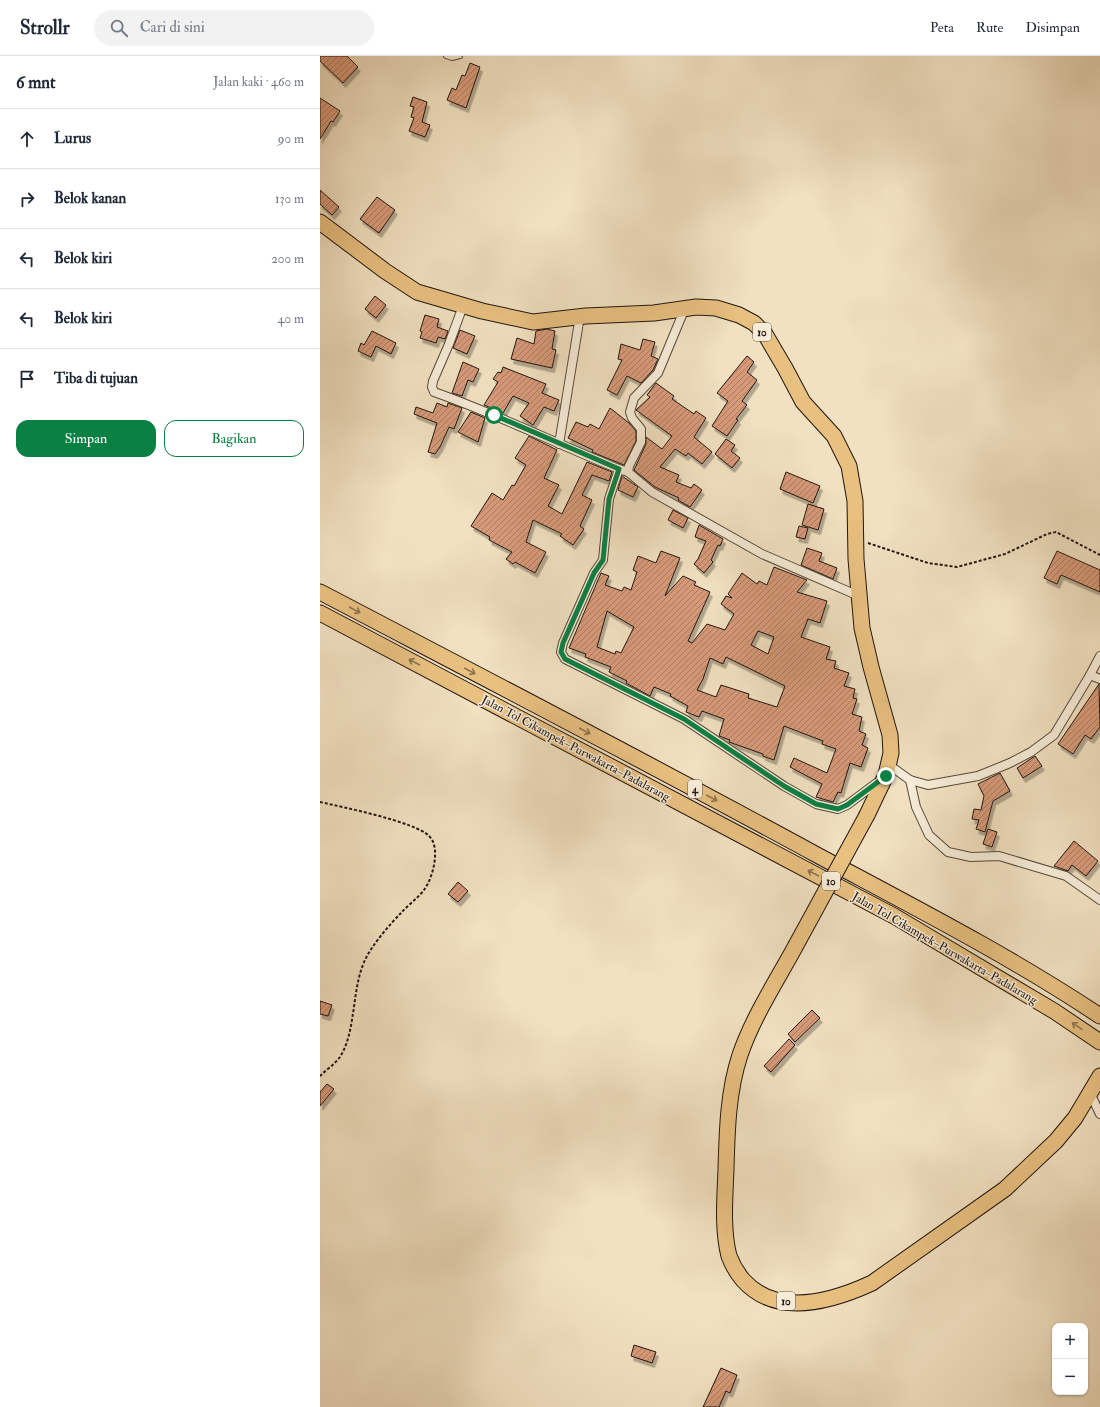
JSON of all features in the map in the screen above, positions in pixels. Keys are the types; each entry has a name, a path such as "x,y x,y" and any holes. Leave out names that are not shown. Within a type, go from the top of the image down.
{"highway":[{"name":"10","path":"320,222 385,271 418,292 463,306 533,322 580,316 654,313 685,308 716,308 739,315 754,323 765,334 803,402 834,436 849,466 855,501 859,596 862,628 870,666 890,735 891,752 888,770 867,815 766,1000 740,1056 733,1082 729,1113 725,1182 726,1241 730,1258 739,1275 750,1288 760,1294 778,1300 792,1302 816,1302 849,1294 872,1284 1004,1189 1056,1141 1074,1118 1100,1076"},
{"name":"Jalan Tol Cikampek–Purwakarta–Padalarang","path":"320,592 716,800 904,902 1066,994 1100,1016"},
{"name":"Jalan Tol Cikampek–Purwakarta–Padalarang","path":"320,613 894,916 1054,1011 1100,1042"}],"street":[{"path":"463,306 449,344 432,381 434,392 475,406 559,444 628,472 652,492 762,554 859,596"},
{"path":"628,472 628,466 641,442 641,429 632,418 630,412 634,398 658,373 685,308"},
{"path":"559,444 580,316"},
{"path":"619,469 609,499 603,560 594,573 563,643 561,652 565,659 684,719 784,786 816,804 838,809 847,805 888,770 910,780 928,784 978,776 1010,763 1031,752 1054,734 1100,656"},
{"path":"1090,675 1100,679"},
{"path":"910,780 916,807 929,835 948,852 971,857 999,856 1066,876 1100,900"},
{"path":"1090,1093 1100,1114"}],"lane":[{"path":"446,56 452,58 460,56"}],"path":[{"path":"856,539 928,563 957,567 1004,554 1047,534 1056,532 1100,555"},
{"path":"320,802 367,813 422,830 430,837 434,845 435,861 432,876 425,889 393,922 372,947 365,959 360,973 346,1041 339,1058 320,1076"}],"building":[{"path":"320,56 347,56 358,67 343,83 320,61"},
{"path":"470,63 480,67 466,108 447,100 452,88 456,90 462,75 465,76"},
{"path":"413,97 427,102 422,122 430,125 425,137 409,131 414,118 411,117 414,107 410,106"},
{"path":"320,98 340,111 333,122 331,121 320,139"},
{"path":"320,190 339,207 332,215 320,204"},
{"path":"377,197 395,210 379,233 360,219"},
{"path":"375,296 386,305 376,318 365,309"},
{"path":"425,315 439,319 437,327 448,331 445,339 438,337 436,343 420,338 422,332 420,331"},
{"path":"547,329 555,331 552,349 556,350 552,368 511,359 517,338 534,344 536,331"},
{"path":"460,330 475,336 467,354 453,348"},
{"path":"372,331 396,343 391,354 376,346 371,357 358,351 361,343 364,345"},
{"path":"643,339 655,342 651,356 658,359 653,370 641,383 627,376 617,395 607,390 622,360 618,359 621,344 640,350"},
{"path":"747,356 754,362 747,372 757,380 742,401 747,405 736,419 738,420 727,436 712,426 728,401 717,393"},
{"path":"463,362 479,369 473,382 468,380 462,396 452,393"},
{"path":"503,367 546,384 542,393 559,400 554,411 544,407 533,425 520,416 529,403 513,396 503,413 484,405 498,382 493,379 498,372 501,373"},
{"path":"656,383 674,396 672,399 694,414 696,411 706,418 694,437 712,452 702,464 688,453 686,456 675,449 660,467 679,475 676,482 691,488 694,484 702,490 690,507 678,500 679,498 655,487 634,470 646,444 646,437 662,449 672,436 636,410 650,397 647,395"},
{"path":"437,403 447,407 448,403 462,408 454,429 449,427 440,447 435,454 428,452 437,423 414,414 416,407 433,413"},
{"path":"610,408 629,423 636,431 636,441 624,465 592,452 593,450 568,438 576,422 588,427 590,424 599,429"},
{"path":"471,412 485,418 478,442 458,432"},
{"path":"529,436 557,450 544,478 559,485 548,506 562,514 587,462 612,472 609,481 592,475 582,495 592,500 580,526 584,529 573,545 560,536 562,534 533,520 526,542 546,552 535,573 515,562 513,564 506,559 512,552 489,540 490,537 471,526 492,493 503,500 512,485 514,486 526,465 515,458"},
{"path":"726,439 735,445 731,451 740,458 732,468 715,454"},
{"path":"786,472 820,486 813,503 780,489"},
{"path":"622,476 638,487 633,497 618,490"},
{"path":"808,504 824,509 818,530 802,525"},
{"path":"673,510 688,518 683,528 668,520"},
{"path":"699,525 723,539 720,546 718,545 711,560 713,562 704,573 694,564 698,559 706,541 695,537"},
{"path":"799,526 808,528 805,539 796,537"},
{"path":"807,548 822,553 819,561 837,568 833,579 801,565"},
{"path":"661,551 680,558 665,596 683,576 696,582 694,585 710,592 688,641 692,643 707,624 725,630 734,614 721,604 726,596 732,598 728,594 742,573 757,584 759,581 767,585 774,567 807,580 797,592 827,601 820,623 808,619 801,637 830,647 826,659 836,661 834,668 849,673 844,686 855,689 853,698 857,699 852,714 862,717 859,731 866,734 862,745 868,748 861,767 850,763 841,793 838,792 833,802 816,797 822,784 790,767 794,758 827,773 836,749 822,744 823,741 784,726 774,760 763,756 763,754 729,742 730,740 719,736 724,719 702,711 699,717 686,712 688,706 670,696 671,694 654,687 650,696 626,683 627,681 609,672 611,667 585,657 586,654 569,648 601,573 609,576 605,585 622,591 624,587 631,590 637,572 633,570 638,556 656,563","holes":["607,611 634,627 621,653 616,651 615,654 597,647","758,631 774,637 768,654 751,645","726,657 785,686 777,707 748,698 749,694 721,685 716,697 697,690 703,679 710,658 723,664"]},
{"path":"1057,551 1100,570 1100,592 1061,575 1057,584 1044,578"},
{"path":"1099,684 1100,727 1091,739 1085,735 1073,754 1058,744"},
{"path":"1035,756 1042,766 1023,778 1017,768"},
{"path":"1000,773 1010,791 993,801 985,832 976,829 979,820 972,819 974,809 981,810 984,796 978,784"},
{"path":"988,829 997,832 992,847 983,844"},
{"path":"1074,841 1098,861 1086,876 1072,865 1068,871 1054,866"},
{"path":"458,882 468,891 458,902 448,894"},
{"path":"320,1001 332,1005 328,1016 320,1014"},
{"path":"812,1010 820,1018 795,1042 788,1034"},
{"path":"789,1039 795,1045 771,1072 764,1066"},
{"path":"327,1084 334,1089 320,1106 320,1092"},
{"path":"634,1345 656,1352 652,1363 631,1356"},
{"path":"721,1368 737,1375 730,1393 726,1391 719,1407 703,1407"}],"route":[{"path":"494,415 537,435 619,469 609,499 603,560 594,573 563,643 561,652 565,659 684,719 784,786 816,804 838,809 847,805 886,776"}]}
